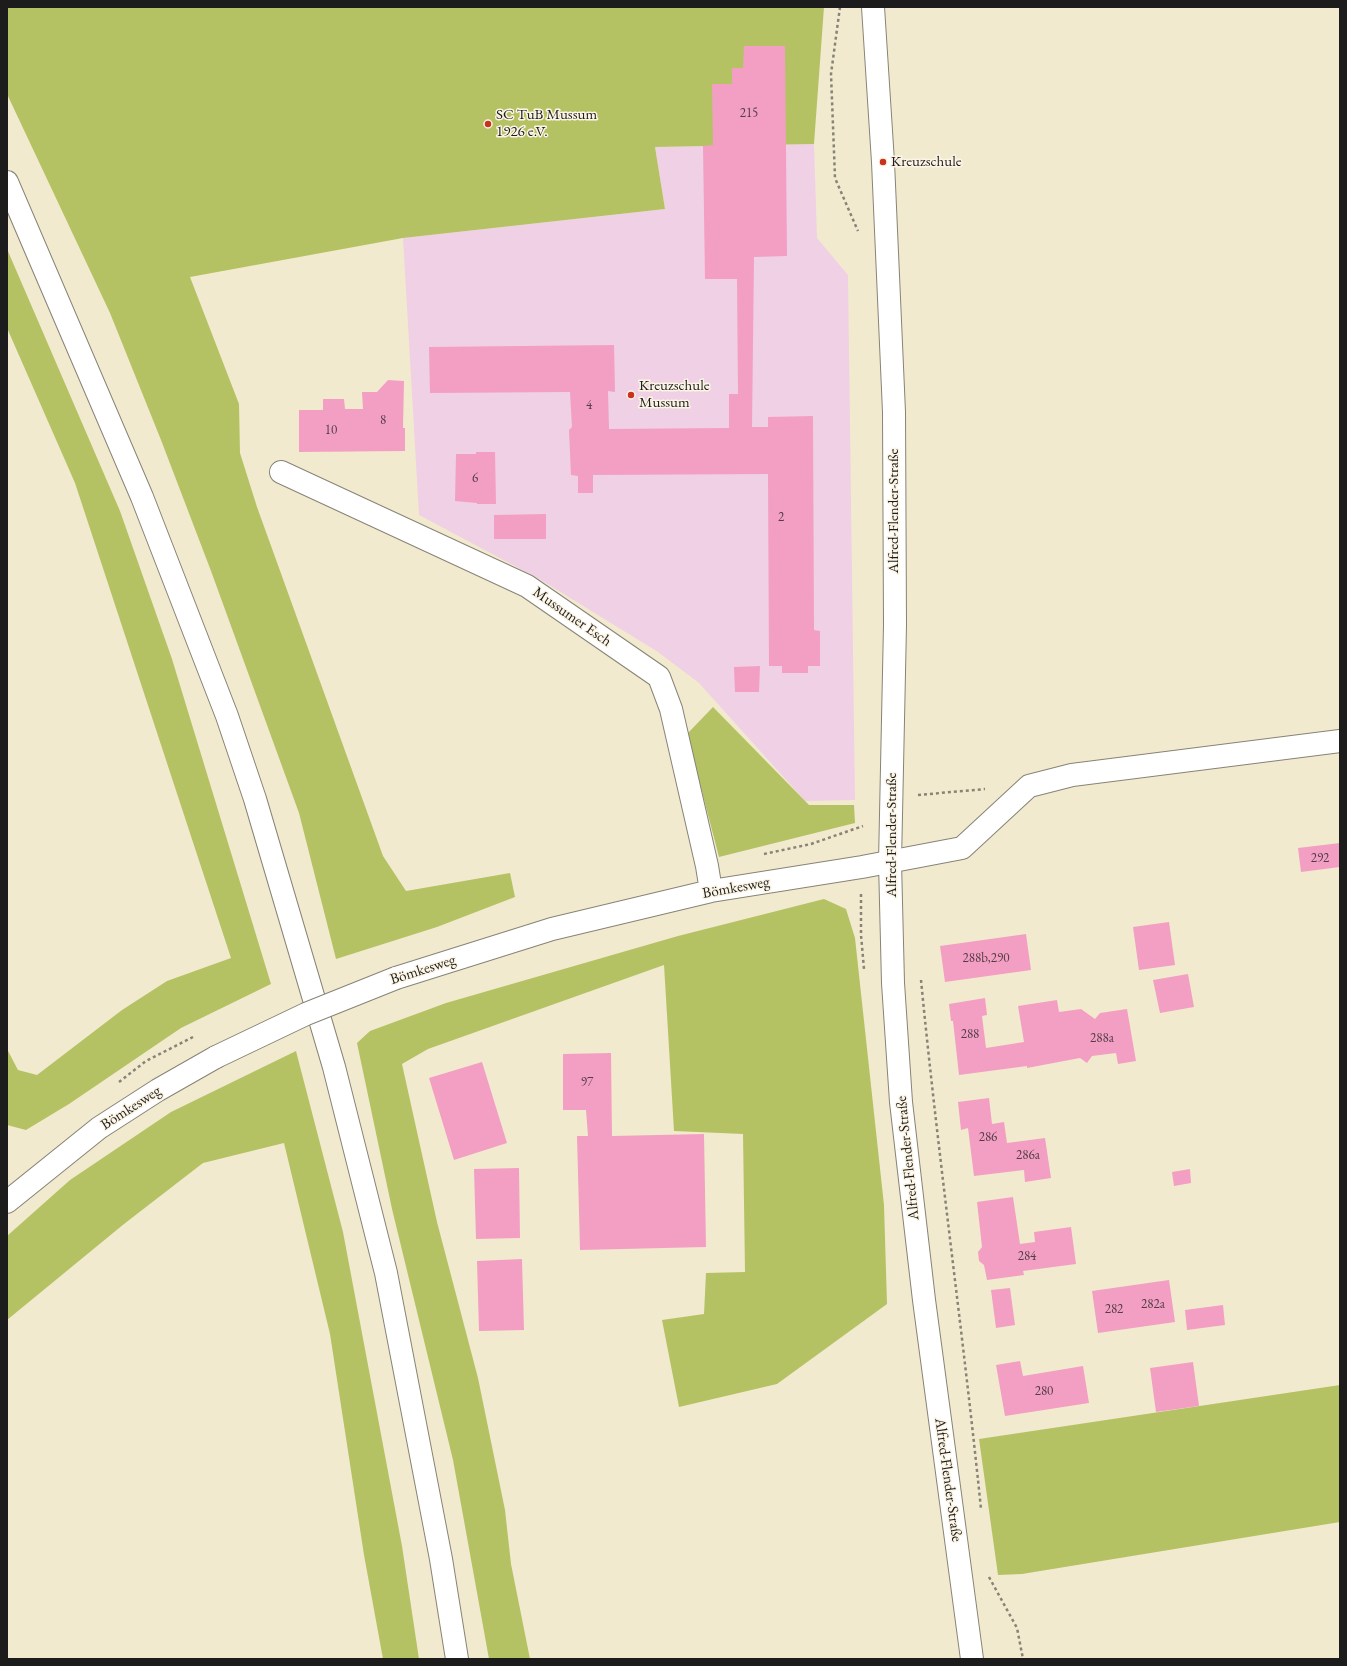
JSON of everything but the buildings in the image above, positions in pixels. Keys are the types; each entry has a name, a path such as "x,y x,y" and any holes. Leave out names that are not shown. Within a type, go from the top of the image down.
{"main road":[{"name":"Alfred-Flender-Straße","path":"873,7 884,162 894,412 895,625 890,862 893,982 901,1102 924,1300 972,1659"},
{"path":"7,182 142,497 227,716 255,799 334,1067 386,1273 441,1559 457,1659"},
{"name":"Mussumer Esch","path":"281,472 527,586 659,677 671,709 711,891"},
{"path":"1029,786 1072,775 1340,741"},
{"name":"Bömkesweg","path":"7,1202 99,1128 158,1090 216,1057 306,1014 396,978 552,929 711,891 890,862 962,848 1029,786"}],"path":[{"path":"891,797 1029,786"},
{"path":"921,975 931,1081 981,1513"},
{"path":"987,1575 1017,1628 1023,1659"}],"shaded area":[{"name":"Kreuzschule Mussum","path":"814,144 817,238 848,275 855,800 805,801 699,683 658,652 541,580 419,515 403,238 665,209 655,147"}],"green space":[{"name":"SC TuB Mussum 1926 e.V.","path":"7,7 824,7 814,144 655,147 665,209 403,238 190,277 239,404 240,453 257,507 383,856 406,891 510,873 515,897 437,927 336,959 299,813 211,571 110,313 7,94"},
{"path":"7,249 120,511 172,659 271,984 181,1028 69,1104 26,1130 7,1125 7,1049 18,1070 37,1075 122,1010 167,981 231,958 75,483 7,328"},
{"path":"713,707 809,805 854,805 855,823 719,857 687,734"},
{"path":"824,899 846,909 855,938 884,1205 887,1304 777,1384 679,1407 662,1320 704,1314 706,1273 745,1272 743,1134 674,1131 664,965 428,1049 402,1064 437,1222 478,1378 505,1510 511,1564 530,1659 489,1659 453,1460 392,1209 357,1043 370,1031 446,1003 678,936"},
{"path":"296,1051 343,1232 402,1546 419,1659 383,1659 364,1555 330,1334 284,1143 203,1163 124,1224 7,1320 7,1236 70,1180 171,1112"},
{"path":"1340,1385 1340,1522 1022,1574 998,1575 979,1439"}],"place":[{"name":"SC TuB Mussum 1926 e.V.","path":"488,124"},
{"name":"Kreuzschule","path":"883,162"},
{"name":"Kreuzschule Mussum","path":"631,395"}]}
